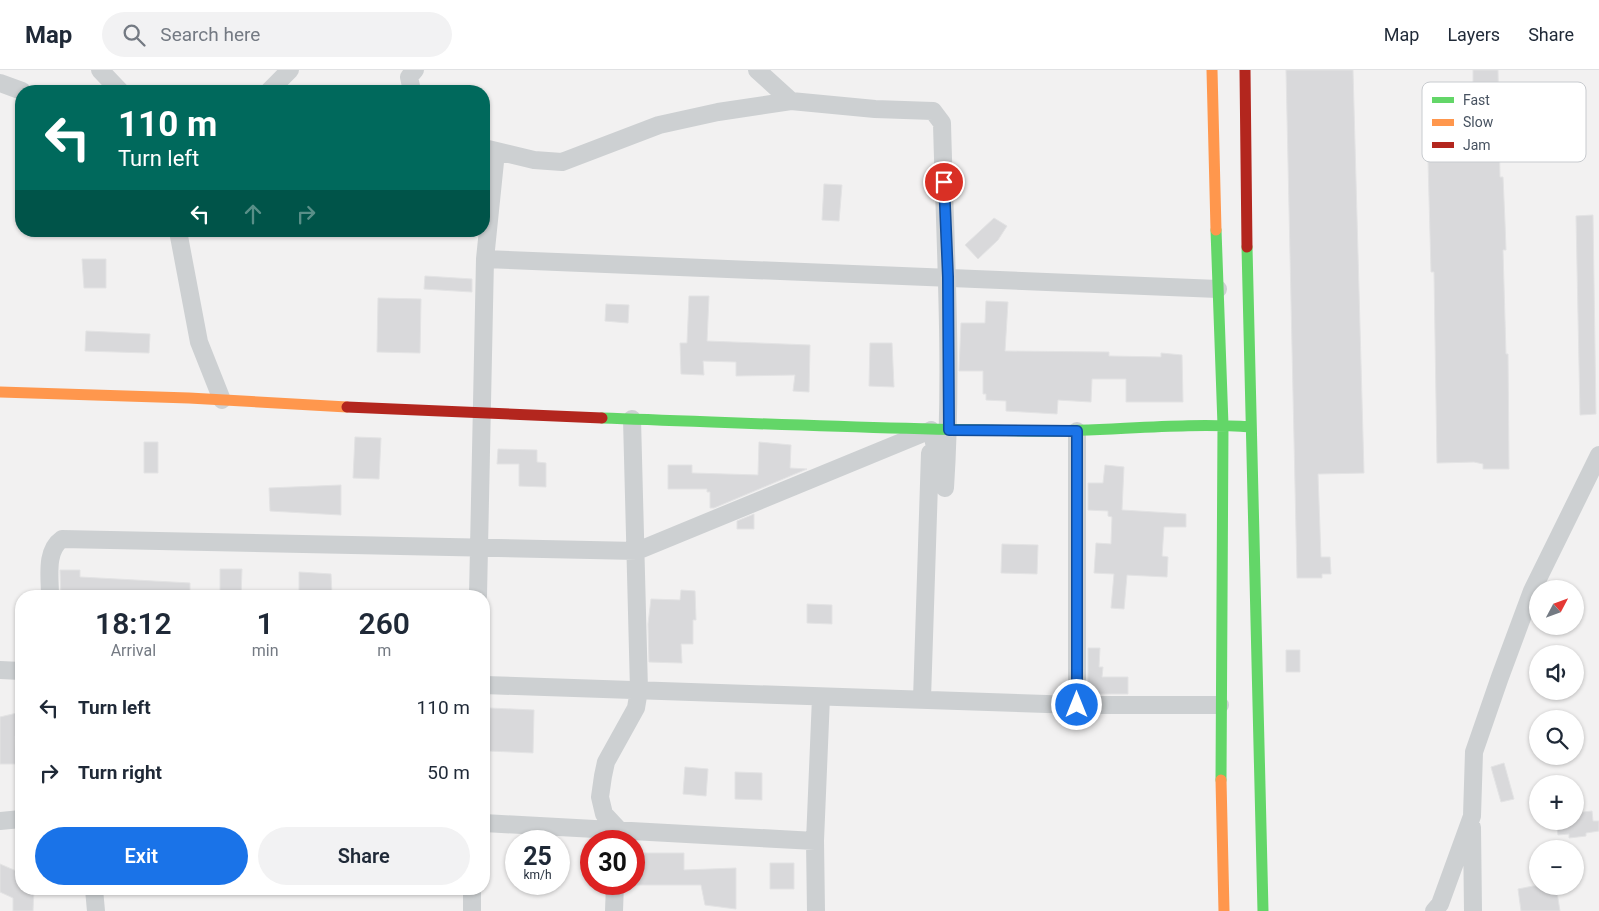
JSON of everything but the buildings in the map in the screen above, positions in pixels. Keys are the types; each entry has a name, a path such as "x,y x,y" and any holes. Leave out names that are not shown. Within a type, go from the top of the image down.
{"main road":[{"path":"1212,70 1213,179 1222,425 1220,705 1224,911"},
{"path":"1245,70 1251,427 1263,911"},
{"path":"0,392 222,400 482,414 949,430 1077,431 1222,425 1251,427"}],"street":[{"path":"100,70 114,85"},
{"path":"275,85 290,70"},
{"path":"411,85 409,77 415,70"},
{"path":"758,70 791,101"},
{"path":"0,83 15,88"},
{"path":"490,150 534,160 562,162 659,125 718,112 791,101 874,109 933,111 942,123 948,277 949,430 945,488 931,430"},
{"path":"179,237 199,342 222,400"},
{"path":"478,590 486,237"},
{"path":"485,259 1218,289"},
{"path":"614,830 604,814 600,797 603,776 606,762 636,708 639,690 637,551 632,419"},
{"path":"50,590 50,554 55,544 62,539 478,546 637,551 931,430"},
{"path":"922,699 931,430"},
{"path":"1077,431 1077,705"},
{"path":"1473,911 1472,816 1474,752 1532,591 1599,455"},
{"path":"0,670 15,671"},
{"path":"490,685 1077,705 1220,705"},
{"path":"816,911 815,841 821,697"},
{"path":"1434,911 1440,904 1472,816"},
{"path":"0,821 15,820"},
{"path":"490,824 580,832"},
{"path":"645,836 815,841"},
{"path":"95,895 96,911"},
{"path":"472,895 472,911"},
{"path":"614,911 615,895"}],"traffic: fast":[{"path":"1216,230 1223,425 1221,780"},
{"path":"1247,247 1263,911"},
{"path":"602,418 1044,431 1173,426 1251,427"}],"traffic: slow":[{"path":"1212,70 1216,230"},
{"path":"0,392 189,398 347,407"},
{"path":"1221,780 1224,911"}],"traffic: jam":[{"path":"1245,70 1247,247"},
{"path":"347,407 602,418"}],"route":[{"path":"944,182 948,277 949,430 1077,431 1077,705"}]}
